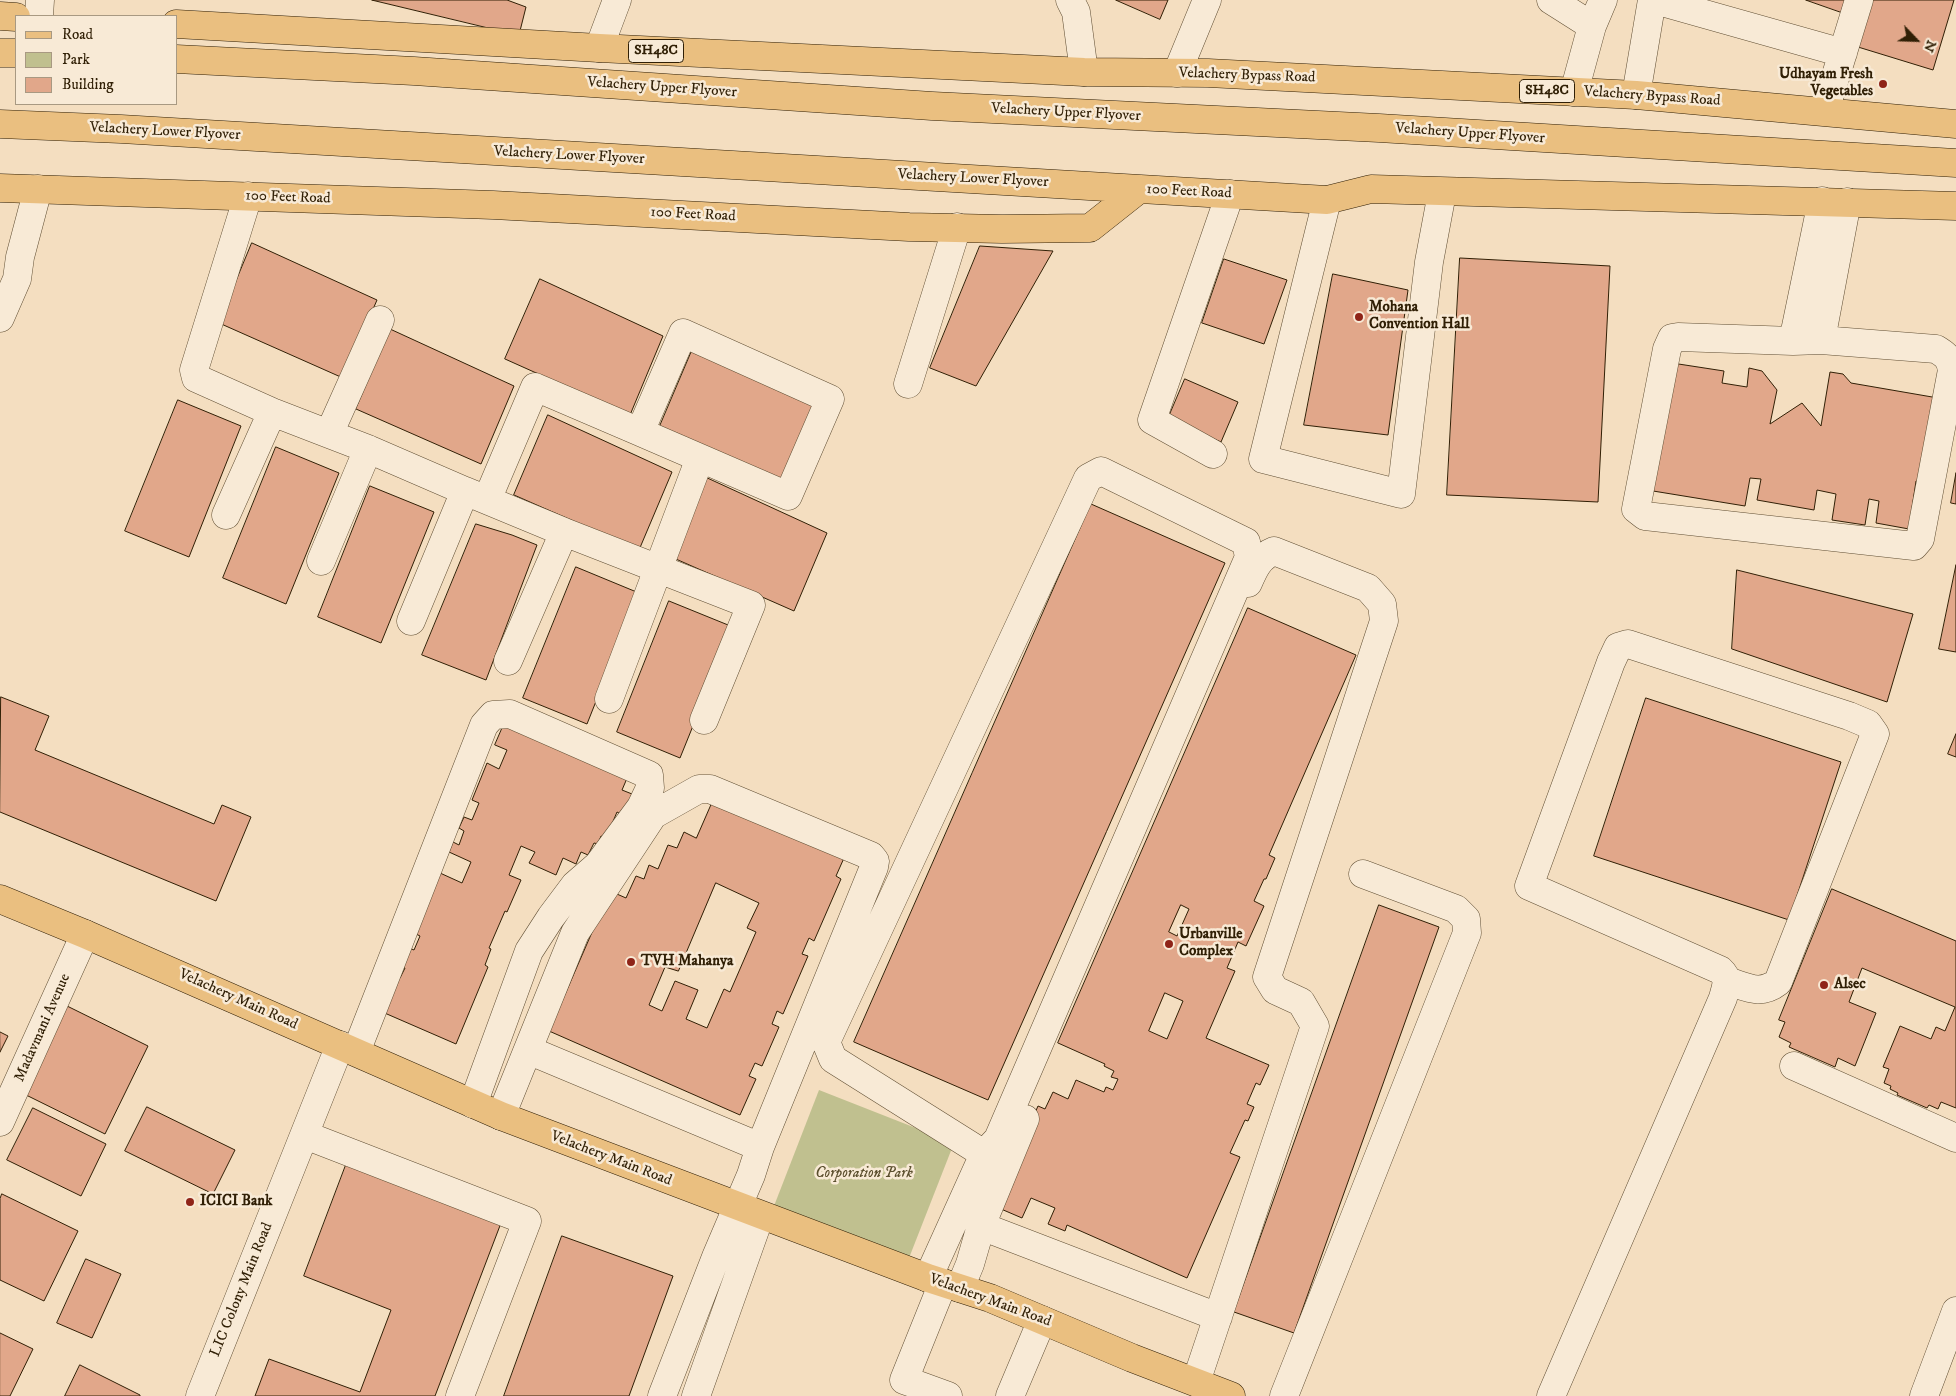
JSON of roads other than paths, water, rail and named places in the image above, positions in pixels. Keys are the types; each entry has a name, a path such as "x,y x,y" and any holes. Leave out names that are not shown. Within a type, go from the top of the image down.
{"main road":[{"path":"0,16 15,17"},
{"name":"SH48C","path":"178,24 599,48 1084,72"},
{"path":"0,53 15,54"},
{"name":"Velachery Upper Flyover","path":"178,59 414,71 932,106 1379,128 1956,163"},
{"name":"Velachery Bypass Road","path":"1084,72 1208,73 1636,95 1956,124"},
{"name":"Velachery Lower Flyover","path":"0,124 141,130 1138,190"},
{"name":"100 Feet Road","path":"0,188 493,205 909,227 1090,228 1138,190 1326,200 1372,189 1442,192"},
{"path":"1442,192 1956,206"},
{"name":"Velachery Main Road","path":"0,899 85,934 501,1116 749,1211 944,1283 990,1298 1231,1396"}],"street":[{"path":"38,15 40,0"},
{"path":"599,48 617,0"},
{"path":"1070,0 1076,12 1084,72"},
{"path":"1177,73 1207,0"},
{"path":"1551,0 1592,26"},
{"path":"1574,92 1592,26 1603,0"},
{"path":"1636,95 1653,0 1843,53"},
{"path":"1825,112 1860,0"},
{"path":"0,318 17,279 20,257 38,189"},
{"path":"1326,200 1263,459 1401,494 1429,262 1442,192"},
{"path":"1213,454 1152,420 1230,194"},
{"path":"248,196 194,370 196,378 272,412 564,532 751,605 704,720"},
{"path":"1821,340 1834,202"},
{"path":"1793,341 1834,202"},
{"path":"908,384 957,227"},
{"path":"329,434 380,320"},
{"path":"411,621 476,495 535,387 788,496 830,399 683,332 640,432"},
{"path":"1672,338 1821,340 1936,349 1946,355 1950,361 1952,370 1920,539 1914,546 1645,516 1636,509 1667,349 1672,338"},
{"path":"226,515 272,412"},
{"path":"321,562 368,450"},
{"path":"609,699 700,458"},
{"path":"948,1396 904,1380 944,1283 984,1154 998,1139 1249,557 1246,542 1101,471 1088,478 826,1042 833,1059 984,1154"},
{"path":"508,661 564,532"},
{"path":"944,1283 981,1226 1254,570 1264,556 1274,551 1368,588 1382,604 1384,621 1267,976 1275,990 1301,1002 1315,1026 1196,1382"},
{"path":"1551,1396 1723,998 1728,981 1726,975 1720,970 1529,886 1618,647 1628,644 1849,716 1868,724 1875,734 1778,982 1769,989 1758,990 1728,981"},
{"name":"LIC Colony Main Road","path":"200,1396 305,1135 348,1048 484,725 493,715 510,714 649,775 650,788 641,808 598,865 570,892 551,917 529,952 473,1104"},
{"path":"501,1116 575,933 653,815 699,789 710,789 871,856 874,861 874,867 760,1147 749,1211 696,1396"},
{"path":"1284,1396 1467,933 1466,919 1456,909 1363,874"},
{"name":"Madavmani Avenue","path":"0,1122 85,934"},
{"path":"528,1050 760,1147"},
{"path":"1794,1066 1956,1138"},
{"path":"305,1135 527,1221 460,1396"},
{"path":"662,1396 716,1257 749,1211"},
{"path":"981,1226 1218,1317"},
{"path":"1924,1396 1956,1311"},
{"path":"1010,1396 1042,1320"}],"place":[{"name":"Udhayam Fresh Vegetables","path":"1883,84"},
{"name":"Mohana Convention Hall","path":"1359,317"},
{"name":"Urbanville Complex","path":"1169,944"},
{"name":"TVH Mahanya","path":"631,962"},
{"name":"Alsec","path":"1824,985"},
{"name":"ICICI Bank","path":"190,1202"}],"park label":[{"name":"Corporation Park","path":"864,1174"}]}
